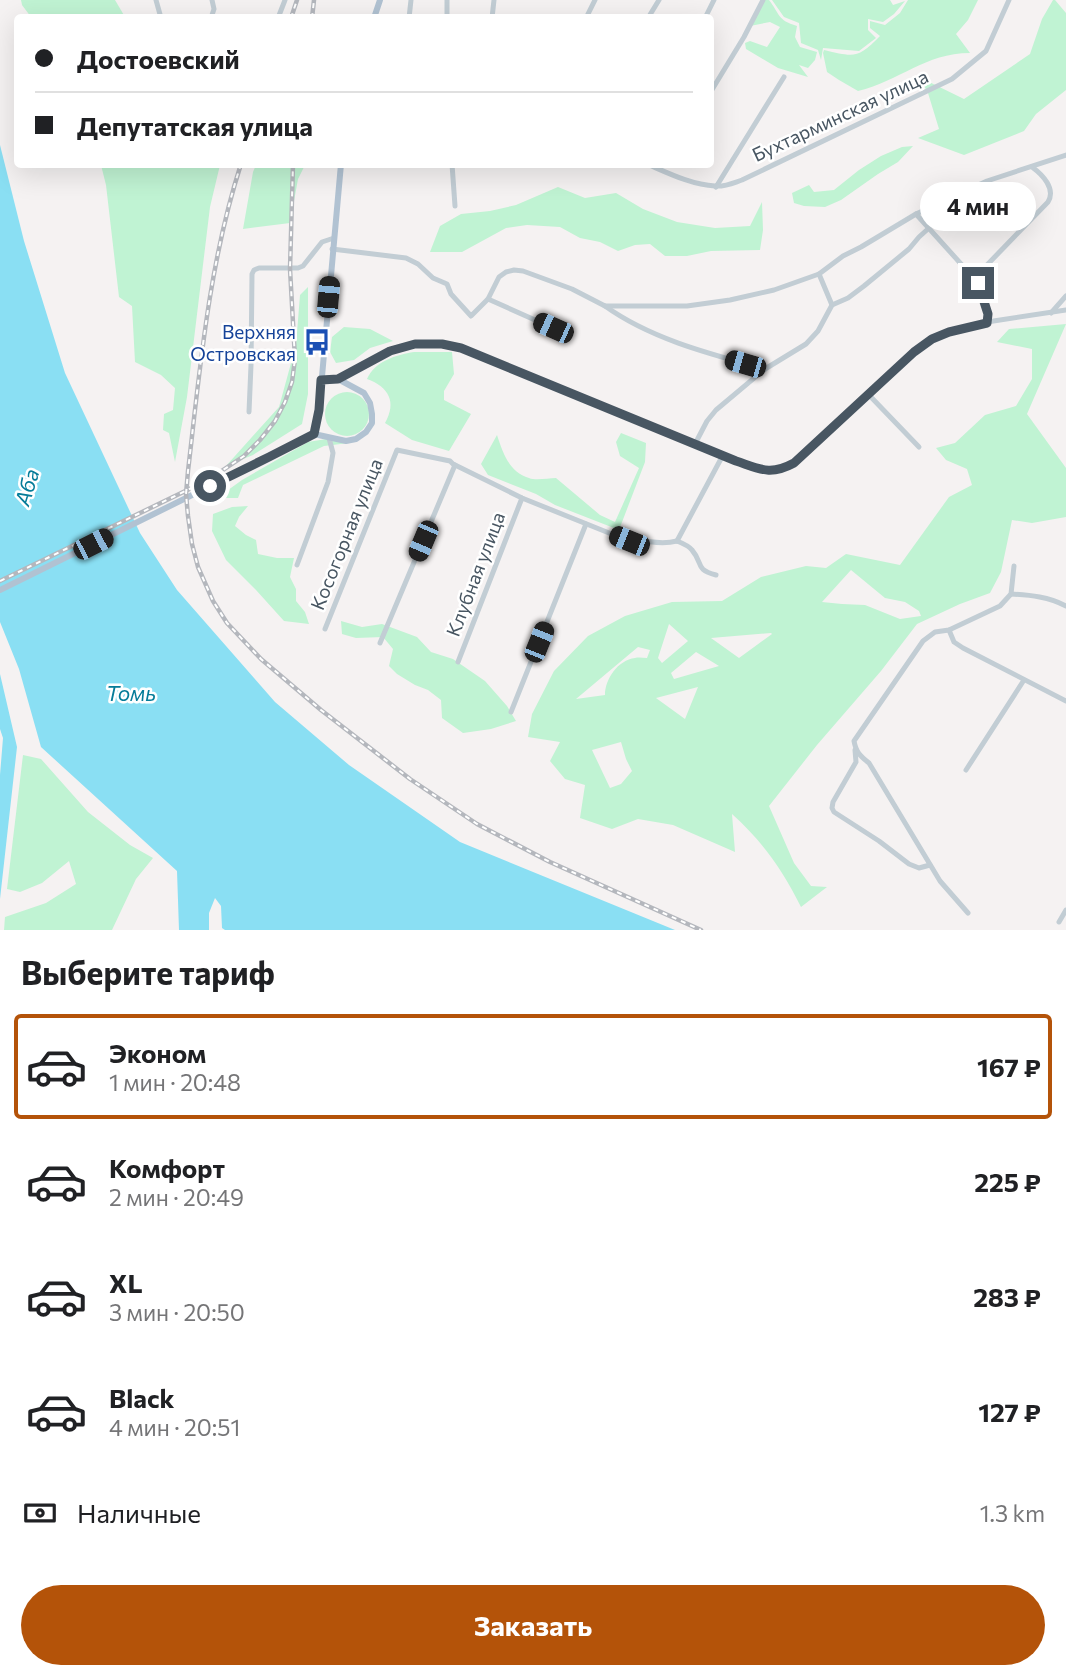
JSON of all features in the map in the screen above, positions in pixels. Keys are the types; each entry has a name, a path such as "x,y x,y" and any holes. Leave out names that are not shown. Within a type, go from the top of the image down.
{"main road":[{"path":"314,434 319,410 341,168"},
{"path":"0,590 314,434 346,441 356,439 366,432 372,423 372,414 364,393 338,379 321,380"}],"street":[{"path":"714,86 763,0"},
{"name":"Бухтарминская улица","path":"716,187 742,180 952,79 986,51 1009,0"},
{"path":"656,168 694,183 716,187 784,77"},
{"path":"605,306 687,306 774,290 819,274 843,256 916,214 987,181 1066,155"},
{"path":"987,323 988,314 978,276 1051,197 1051,188 1032,167"},
{"path":"452,168 455,206"},
{"path":"916,214 971,275 978,276"},
{"path":"695,444 716,410 765,369 806,344 818,331 832,304 848,298 864,286 909,249 929,228"},
{"path":"249,412 252,274 259,268 303,266 322,242 334,238"},
{"path":"332,248 406,258 418,264 433,278 447,284 450,294 471,316 488,299 499,276 514,270 523,271 572,289 621,317 685,345 765,369"},
{"path":"819,274 832,304"},
{"path":"1051,313 1066,296"},
{"path":"488,299 553,328"},
{"path":"338,379 390,351 415,344 442,344 461,348 769,472 782,470 794,463 914,352 932,339 987,323 1066,310"},
{"path":"869,395 919,447"},
{"path":"297,565 328,482 333,453 329,438"},
{"name":"Клубная улица","path":"397,450 450,461 522,498 629,541 644,540 656,544 677,541"},
{"name":"Косогорная улица","path":"325,629 397,450"},
{"path":"716,575 701,568 693,551 677,541 723,455"},
{"path":"380,643 454,465"},
{"name":"Клубная улица","path":"458,662 522,498"},
{"path":"511,712 586,524"},
{"path":"930,865 919,868 909,864 834,812 833,802 856,762 853,741 923,641 935,632 949,630 1000,606 1011,594 1014,566"},
{"path":"1011,594 1035,595 1066,606"},
{"path":"949,630 954,642 963,648 1066,701"},
{"path":"966,770 1024,680"},
{"path":"855,750 869,763 940,881 968,913"},
{"path":"1059,922 1066,910"}],"green space":[{"path":"21,0 115,0 123,14 29,14"},
{"path":"764,0 769,0 782,19 797,26 795,37 800,47 817,52 815,60 808,68 799,65 808,77 778,68 746,49 745,43 750,41 767,47 780,27 770,22 750,26"},
{"path":"772,0 890,0 893,5 905,1 883,22 868,19 868,30 876,38 859,51 823,48 821,60 818,50 801,43 799,23 784,17"},
{"path":"908,0 978,0 968,20 956,34 970,53 954,54 926,62 887,81 858,91 827,72 824,50 849,55 861,52 880,36 870,28 870,21 885,25 900,13"},
{"path":"1053,0 1066,13 1066,90 1036,114 1024,131 964,155 918,138 939,129 928,93 919,77 964,99 1030,54 1042,19"},
{"path":"913,146 898,162 841,200 825,207 794,203 792,193 809,185 814,192 834,190 881,156 902,147"},
{"path":"102,168 219,168 210,207 187,397 175,462 169,433 163,430 164,414 173,410 175,388 161,375 135,362 132,306 119,297"},
{"path":"255,168 304,168 298,179 290,223 243,229"},
{"path":"558,187 585,198 616,193 643,209 677,222 715,228 750,226 762,202 763,230 760,250 665,256 650,244 635,245 618,251 600,242 580,238 560,227 527,225 506,228 462,252 430,252 440,226 461,214 516,205"},
{"path":"308,287 308,394 302,424 253,455 226,466 279,407 296,345 300,295"},
{"path":"1066,324 1027,414 1066,468 1066,517 1032,523 1012,520 1001,572 990,593 917,624 769,806 794,863 811,886 827,887 801,907 771,857 732,814 735,852 673,825 638,819 612,829 580,818 585,785 565,779 550,761 560,742 528,737 532,714 554,671 588,636 625,616 672,602 722,601 761,577 806,566 826,568 846,554 900,565 949,497 972,485 967,469 946,460 936,448 955,443 985,415 1016,406 1032,379 1032,349 997,342 1009,329","holes":["851,570 885,598 905,602 919,611 921,616 900,619 865,605 822,602","669,624 688,641 662,663 658,658","771,633 772,634 739,658 711,638","638,647 650,650 647,658 629,660 618,666 610,677 605,695 576,699","696,652 719,666 674,679 671,673","698,687 685,719 656,698","621,742 632,771 621,784 610,788 592,750"]},
{"path":"344,327 370,329 393,341 370,348 354,360 336,363 330,352 332,337"},
{"path":"414,352 452,352 454,374 444,391 444,400 471,414 449,451 412,440 385,423 389,415 389,396 381,386 367,379 381,363"},
{"path":"347,392 363,398 369,414 363,430 347,436 331,430 325,414 331,398"},
{"path":"621,433 646,443 645,462 619,530 488,475 481,464 497,435 504,455 516,471 532,479 556,478 600,515 615,522 639,468 620,456 616,442"},
{"path":"332,438 349,443 324,446 243,485 238,498 217,498 242,480 308,442"},
{"path":"248,506 235,526 256,540 258,554 294,558 290,577 296,589 296,601 305,612 309,624 284,621 226,560 212,531 213,514 232,507"},
{"path":"341,621 362,627 382,624 417,637 431,652 453,659 485,681 516,721 491,729 463,733 442,718 441,700 397,674 389,666 393,649 383,637 356,638 342,634"},
{"path":"23,755 41,759 88,812 130,845 153,858 136,879 112,930 4,930 5,917 46,903 76,884 69,861 42,883 20,892 7,889"}],"water":[{"name":"Томь","path":"0,145 24,241 65,373 140,533 177,590 275,702 349,765 460,842 675,930 225,930 222,928 221,906 215,898 209,913 209,930 179,930 177,871 41,747 19,669 0,622"},
{"path":"0,674 17,747 0,899 0,775 3,738 0,729"}],"railway":[{"path":"292,14 297,0"},
{"path":"312,14 314,0"},
{"path":"240,168 213,277 186,494 192,544 198,567 213,601 227,623 261,659 410,779 477,824 550,862 701,930"},
{"path":"0,581 208,480 244,456 275,421 292,382 295,359 290,269 293,168"}],"place":[{"name":"Верхняя Островская","path":"317,342"}],"route":[{"path":"210,486 314,434 321,380 338,379 390,351 415,344 442,344 461,348 736,461 769,472 782,470 794,463 914,352 932,339 987,323 988,314 978,283"}],"water label":[{"name":"Аба","path":"26,487"}]}
